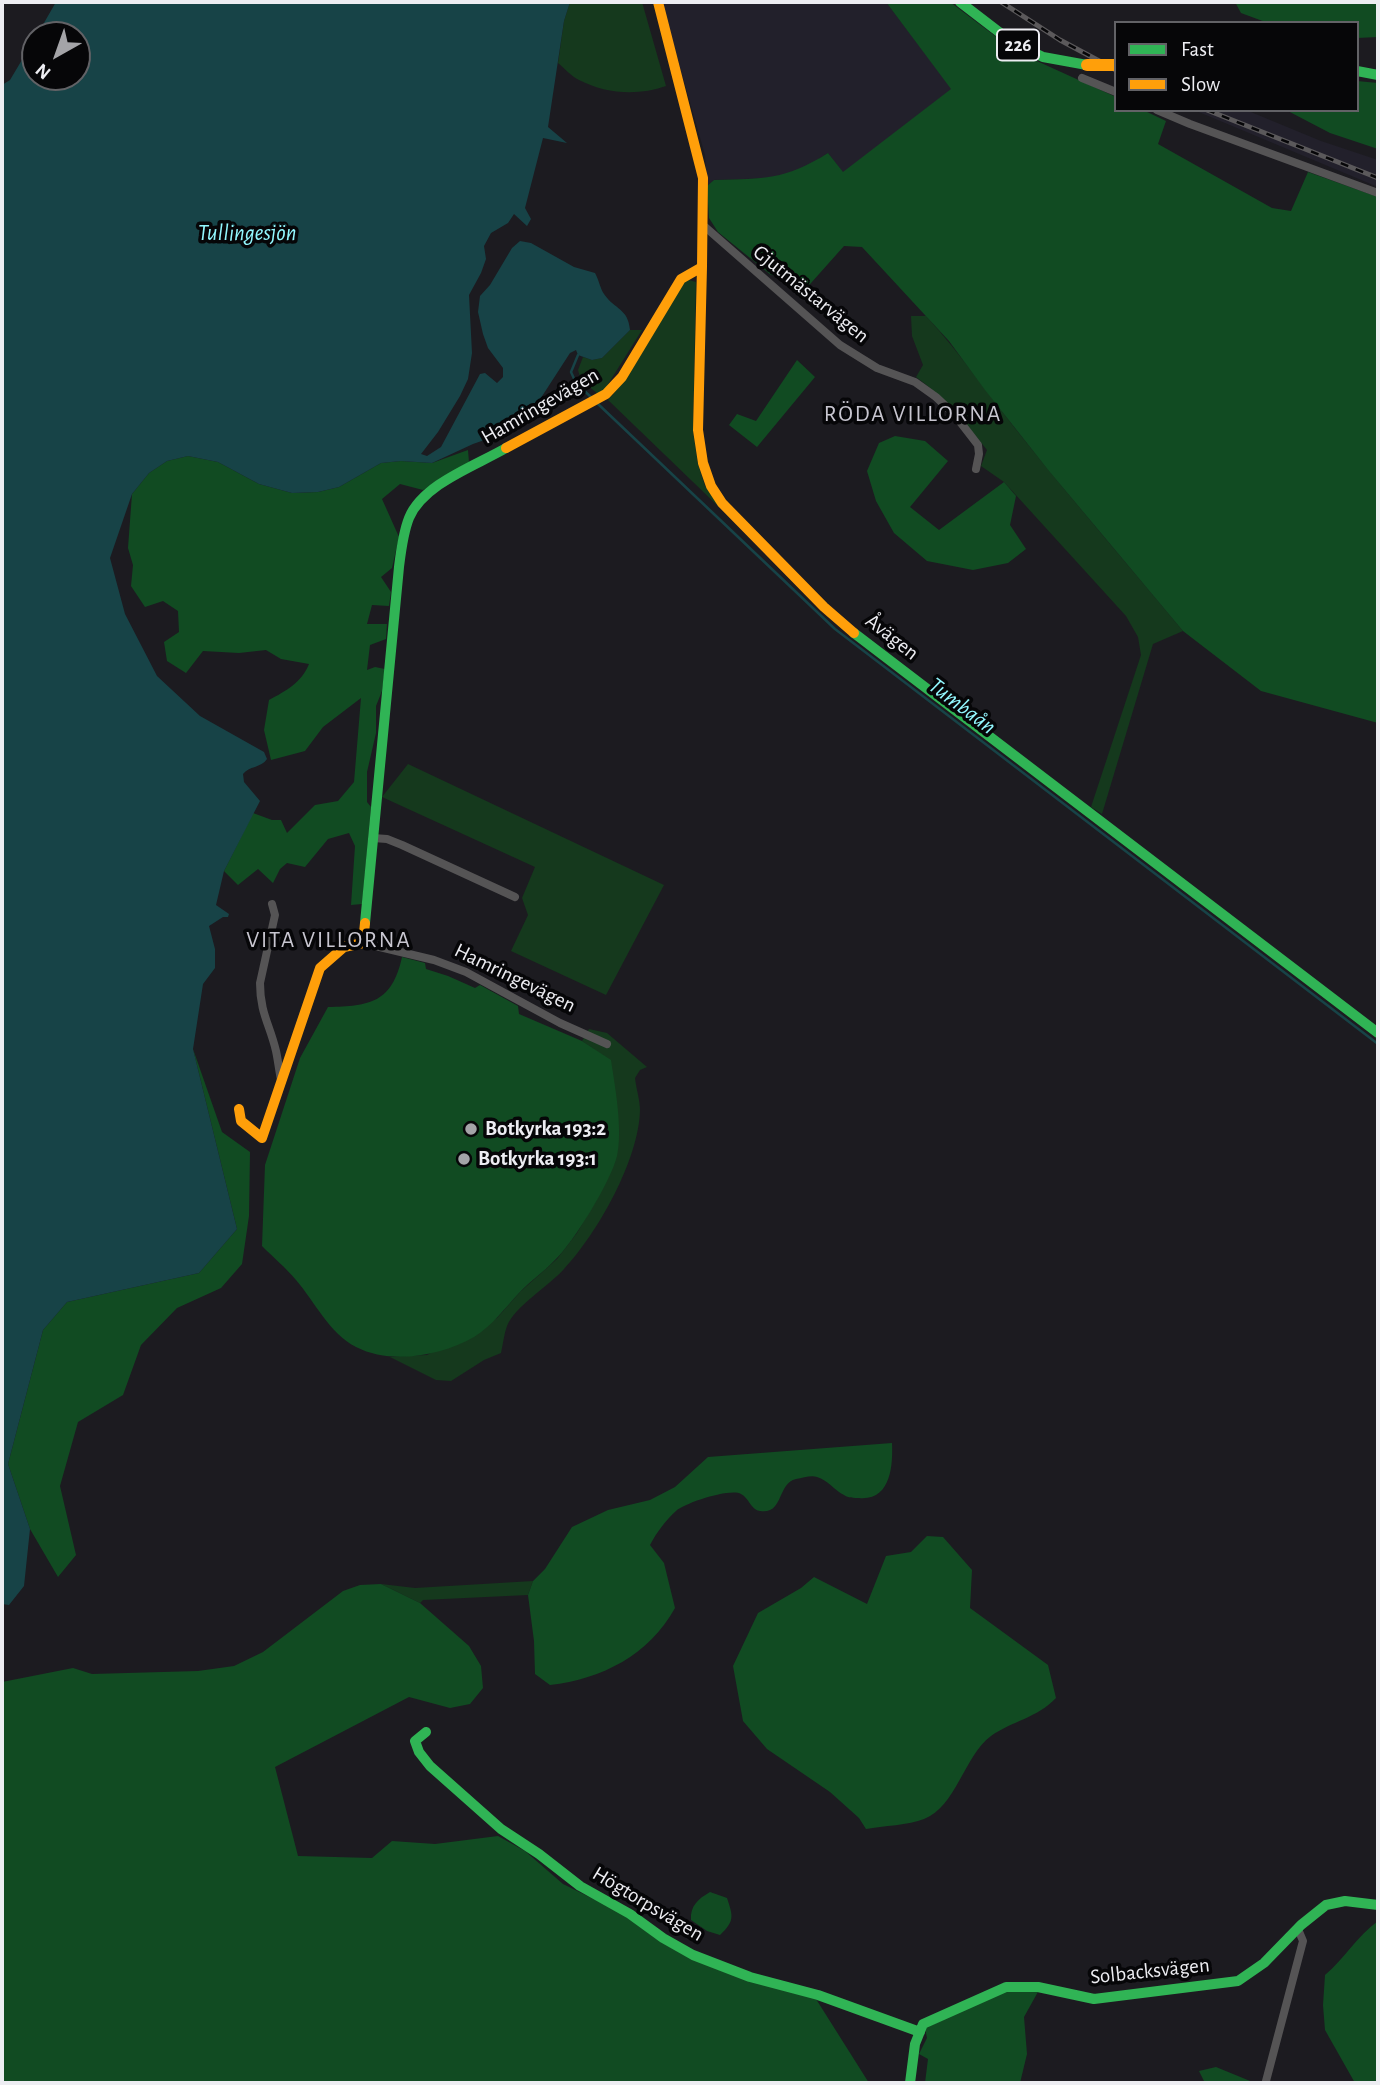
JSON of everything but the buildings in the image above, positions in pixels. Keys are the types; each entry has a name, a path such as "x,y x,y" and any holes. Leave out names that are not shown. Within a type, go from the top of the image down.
{"street":[{"path":"658,2 703,177 702,267"},
{"name":"226","path":"960,2 1012,42 1043,57 1085,72 1114,65"},
{"path":"1359,71 1378,75"},
{"path":"1085,72 1114,91"},
{"path":"1162,112 1378,192"},
{"name":"Gjutmästarvägen","path":"704,226 840,345 877,368 915,382 936,397 954,414 978,445 976,469"},
{"name":"Hamringevägen","path":"607,1044 560,1023 466,972 434,960 363,943 399,567 405,524 414,505 426,492 606,394 622,377 681,279 702,267"},
{"name":"Åvägen","path":"702,267 698,430 703,463 711,486 722,503 824,607 855,634 1378,1033"},
{"path":"373,838 387,839 402,845 515,897"},
{"path":"272,904 275,915 260,994 264,1018 276,1051 281,1083"},
{"path":"239,1110 242,1121 262,1138 320,968 338,951 355,942 363,943"},
{"name":"Högtorpsvägen","path":"426,1732 415,1741 419,1752 430,1766 501,1829 580,1886 630,1914 663,1938 693,1955 750,1977 818,1995 920,2032"},
{"name":"Solbacksvägen","path":"920,2032 923,2024 1006,1987 1038,1987 1094,1999 1238,1981 1257,1970 1316,1911 1342,1900 1378,1905"},
{"path":"1266,2081 1303,1941 1298,1929"},
{"path":"910,2083 915,2044 920,2032"}],"shaded area":[{"path":"663,2 886,2 952,89 843,173 828,153 804,168 774,178 714,180 707,186 705,155"},
{"path":"1199,112 1251,112 1321,141 1378,160 1378,187"}],"green space":[{"path":"570,2 642,2 666,86 633,92 611,91 589,85 568,72 558,63 564,21"},
{"path":"886,2 950,2 1003,42 1028,57 1114,96 1114,112 1147,112 1166,121 1158,144 1272,208 1291,211 1308,172 1378,197 1378,723 1261,691 1183,631 1049,471 949,341 862,247 844,246 803,292 784,276 771,275 718,232 709,218 707,186 714,180 747,179 786,173 828,153 843,172 951,89"},
{"path":"1235,2 1378,2 1378,37 1359,38 1359,21 1263,21 1241,13"},
{"path":"1359,81 1378,83 1378,149 1330,133 1290,112 1359,112"},
{"path":"685,279 696,282 693,432 705,486 720,508 608,400 627,378"},
{"path":"911,316 926,316 939,331 1045,466 1183,631 1153,644 1102,814 1091,807 1141,655 1138,637 1126,616 1004,482 981,466 987,450 954,411 916,377 923,365 912,336"},
{"path":"630,330 642,330 605,389 598,394 581,380 578,370 583,357 592,360 602,358"},
{"path":"797,360 815,377 757,447 729,425 737,414 756,421"},
{"path":"895,436 925,441 948,461 910,507 939,530 1004,482 1016,496 1010,525 1026,549 1008,563 973,570 927,561 894,533 876,501 867,471 879,443"},
{"path":"468,450 469,462 423,490 400,484 382,499 399,537 392,568 381,577 391,592 389,606 372,605 367,624 387,624 386,639 370,645 367,670 375,667 385,669 382,691 376,706 376,733 367,772 367,802 371,807 362,904 351,905 355,846 349,833 328,839 305,867 287,863 280,869 273,883 258,869 238,885 224,871 253,813 272,820 281,820 287,833 315,805 338,801 354,782 361,698 323,727 305,751 271,760 264,730 269,700 298,681 309,664 281,659 266,650 239,653 203,651 186,673 167,661 164,642 179,632 178,611 163,601 145,607 131,586 133,565 128,548 132,494 149,473 167,461 188,456 218,462 259,484 292,493 318,492 339,487 381,463 432,463"},
{"path":"408,764 664,885 606,995 511,951 528,915 522,898 535,867 382,797"},
{"path":"402,957 425,963 426,969 475,988 480,985 518,1006 519,1014 582,1041 611,1060 618,1108 619,1145 613,1167 600,1195 572,1240 481,1333 447,1349 400,1357 370,1353 346,1341 292,1276 262,1246 265,1165 300,1058 328,1007 356,1005 377,999 392,984"},
{"path":"589,1029 607,1033 647,1067 640,1070 635,1078 640,1110 632,1151 614,1195 590,1236 558,1276 517,1311 506,1329 501,1353 484,1360 451,1381 436,1380 390,1357 427,1355 497,1318 520,1292 557,1259 577,1233 598,1197 611,1061 582,1041"},
{"path":"193,1049 222,1132 250,1152 249,1216 242,1264 221,1288 177,1308 141,1345 123,1395 78,1422 60,1486 76,1555 58,1577 30,1529 8,1464 43,1330 67,1302 199,1273 237,1229"},
{"path":"892,1443 888,1480 878,1494 870,1497 847,1497 824,1480 812,1476 790,1482 777,1504 768,1511 757,1510 741,1494 727,1493 708,1497 676,1511 658,1531 650,1545 664,1563 675,1608 652,1639 622,1662 588,1677 550,1685 535,1674 528,1595 533,1581 545,1569 572,1527 608,1510 650,1500 675,1487 708,1457"},
{"path":"927,1536 943,1537 972,1570 970,1608 1048,1665 1056,1698 1041,1710 991,1736 935,1813 911,1823 866,1829 859,1818 830,1792 767,1749 743,1721 733,1666 758,1613 801,1588 814,1577 867,1604 886,1556 911,1552"},
{"path":"533,1581 528,1595 423,1600 420,1603 381,1584 415,1588"},
{"path":"381,1584 420,1603 469,1646 481,1666 483,1688 470,1704 450,1708 409,1697 275,1767 298,1856 372,1858 392,1841 435,1844 498,1836 525,1851 563,1884 622,1913 655,1938 816,1999 869,2083 2,2083 2,1682 73,1668 92,1674 198,1671 234,1666 263,1652 343,1591 360,1585"},
{"path":"710,1892 727,1898 731,1909 730,1922 720,1935 707,1931 691,1920 696,1903"},
{"path":"1378,1921 1378,2083 1355,2083 1325,2030 1325,1975"},
{"path":"1007,1990 1039,1990 1024,2017 1027,2054 1020,2083 925,2083 928,2059 919,2054 927,2038 925,2028"},
{"path":"1216,2067 1255,2083 1205,2083 1199,2071"}],"water":[{"name":"Tullingesjön","path":"56,2 570,2 564,21 548,127 567,143 543,138 525,208 531,219 527,226 514,214 508,223 491,233 484,246 486,259 469,295 472,353 468,379 438,432 421,454 427,456 441,447 480,374 485,373 497,383 503,377 503,368 488,348 483,334 478,312 480,296 490,285 512,248 520,241 531,243 574,267 595,273 604,294 627,317 630,330 602,358 592,360 578,355 576,350 570,353 537,404 493,437 432,463 381,463 339,487 318,492 292,493 259,484 218,462 188,456 167,461 149,473 132,494 110,558 125,614 157,676 200,716 264,752 267,759 243,774 244,782 260,801 224,871 216,905 229,914 228,917 223,917 209,926 215,949 215,968 203,984 193,1049 237,1229 199,1273 67,1302 43,1330 8,1464 30,1529 24,1586 9,1605 2,1604 2,85 10,80 21,62 21,91 91,91 91,21 45,21"}],"waterway":[{"name":"Tumbaån","path":"578,355 571,372 576,383 592,398"},
{"name":"Tumbaån","path":"597,403 835,629 1378,1044"}],"railway":[{"path":"1001,2 1060,40 1114,69"},
{"path":"1212,112 1378,178"}],"traffic: fast":[{"path":"960,2 1012,42 1043,57 1087,65"},
{"path":"1359,71 1378,75"},
{"path":"365,923 399,567 407,524 416,506 426,495 451,477 506,448"},
{"path":"854,633 1378,1033"},
{"path":"426,1732 415,1741 419,1752 430,1766 501,1829 580,1886 630,1914 663,1938 693,1955 750,1977 818,1995 920,2032"},
{"path":"910,2083 915,2044 923,2024 1006,1987 1038,1987 1094,1999 1238,1981 1264,1963 1301,1925 1326,1905 1345,1901 1378,1905"}],"traffic: slow":[{"path":"506,448 606,394 622,377 681,279 702,267 703,178 658,2"},
{"path":"1087,65 1114,65"},
{"path":"702,267 698,430 703,463 711,486 722,503 824,607 854,633"},
{"path":"239,1109 241,1121 262,1138 320,968 344,947 363,943 365,923"}],"place":[{"name":"Botkyrka 193:2","path":"471,1129"},
{"name":"Botkyrka 193:1","path":"464,1159"}],"district":[{"name":"RÖDA VILLORNA","path":"913,414"},
{"name":"VITA VILLORNA","path":"329,940"}]}
